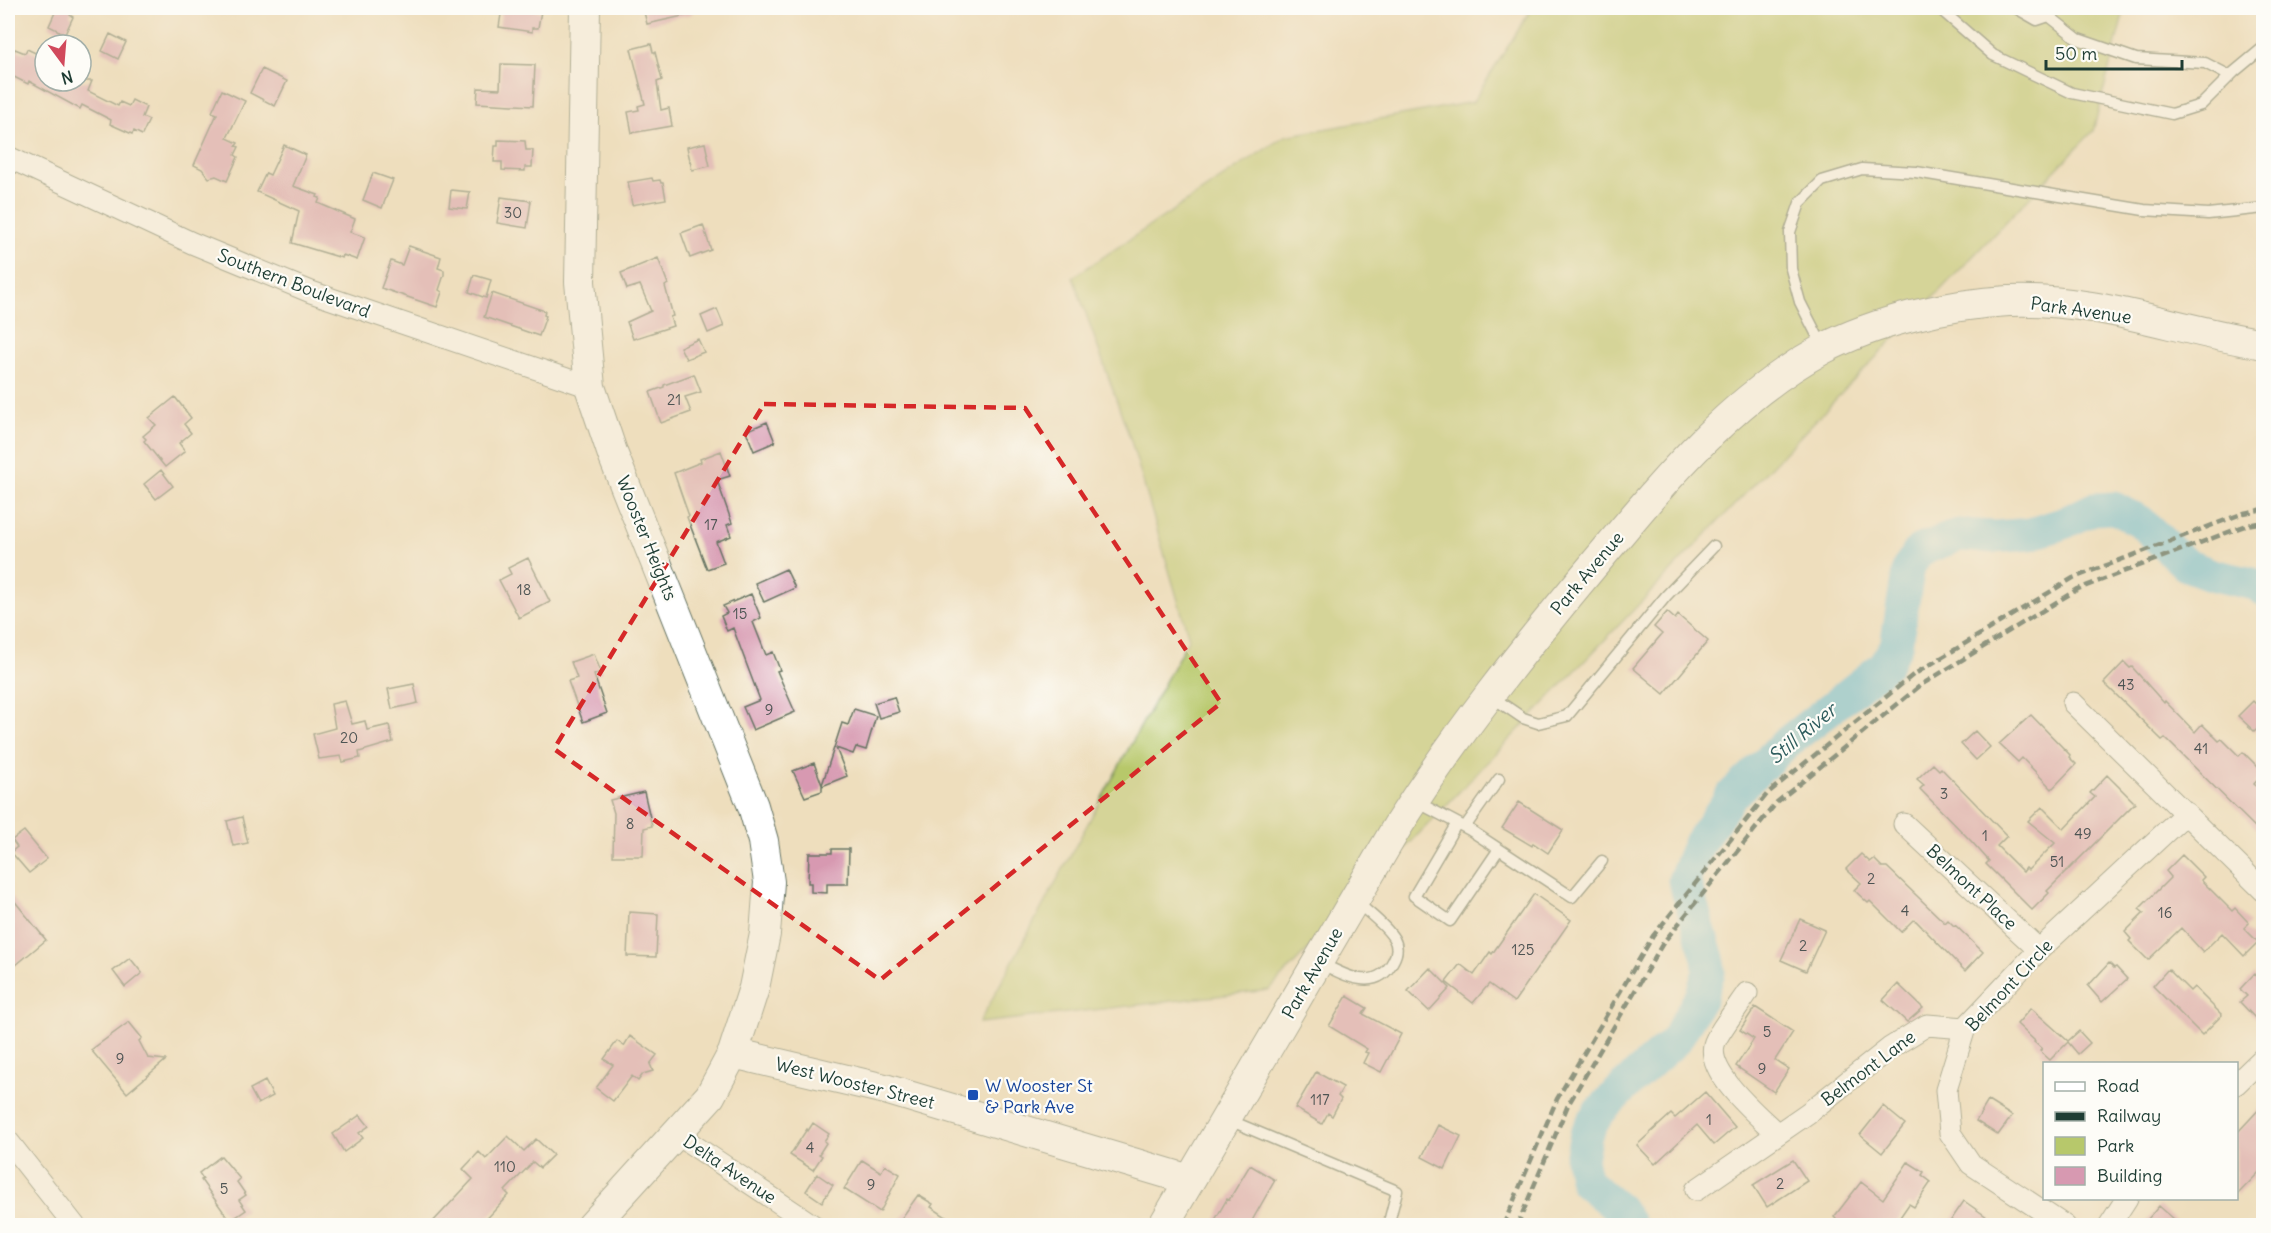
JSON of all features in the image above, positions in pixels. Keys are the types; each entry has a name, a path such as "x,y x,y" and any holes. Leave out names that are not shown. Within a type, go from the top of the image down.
{"main road":[{"name":"Wooster Heights","path":"585,8 580,282 590,387 614,454 753,806 763,841 769,882 765,934 754,988 733,1053"},
{"name":"Park Avenue","path":"1163,1226 1318,961 1434,769 1488,694 1598,560 1690,454 1750,398 1824,349 1865,331 1911,316 2009,301 2057,303 2108,311 2264,344"},
{"path":"592,1226 710,1096 733,1053"},
{"name":"West Wooster Street","path":"733,1053 885,1089 1190,1180"}],"street":[{"name":"Southern Boulevard","path":"8,157 192,243 311,292 590,387"},
{"path":"2073,703 2264,891"},
{"name":"Belmont Circle","path":"2065,1226 1971,1164 1950,1133 1946,1090 1965,1028 2039,950 2186,813"},
{"name":"Belmont Place","path":"1904,824 2039,950"},
{"path":"1747,993 1714,1044 1715,1063 1722,1077 1777,1134"},
{"name":"Belmont Lane","path":"1696,1190 1808,1113 1890,1048 1927,1025 1965,1028"},
{"path":"2238,1082 2264,1057"},
{"name":"Delta Avenue","path":"675,1133 814,1226"},
{"path":"8,1141 75,1226"},
{"path":"2109,1226 2126,1200"}],"lane":[{"path":"1939,8 1993,55 2072,93 2172,114 2201,105 2264,47"},
{"path":"2016,8 2037,20 2051,12 2078,39 2136,59 2205,63 2230,76"},
{"path":"1824,349 1800,302 1791,269 1790,232 1800,203 1822,181 1862,169 1916,172 2144,210 2208,214 2264,208"},
{"path":"1488,694 1523,718 1538,723 1567,716 1666,596 1714,546"},
{"path":"1498,849 1450,921 1414,896 1461,825 1499,779"},
{"path":"1414,801 1461,825 1572,897 1602,861"},
{"path":"1318,961 1341,974 1371,980 1384,973 1392,963 1396,945 1393,937 1355,899"},
{"path":"1226,1119 1397,1191 1388,1226"}],"highlighted area":[{"path":"764,404 1025,408 1221,703 880,980 554,749"}],"green space":[{"path":"1532,8 2125,8 2093,131 1269,990 979,1023 1189,638 1131,441 1073,277 1285,136 1473,102"}],"building":[{"path":"57,8 74,8 70,15 73,17 65,33 49,26"},
{"path":"502,8 535,8 535,11 541,11 538,28 532,28 532,32 499,27"},
{"path":"643,8 692,8 692,14 647,24"},
{"path":"110,34 126,42 118,59 102,51"},
{"path":"651,44 662,80 657,82 661,110 669,108 672,126 632,133 628,112 639,110 638,106 645,104 631,49"},
{"path":"15,49 25,53 27,49 33,52 33,83 29,81 28,84 8,74 8,53 12,55"},
{"path":"501,64 535,65 533,106 477,103 478,88 500,89"},
{"path":"262,69 287,81 275,106 250,93"},
{"path":"222,90 245,101 227,138 238,143 236,146 239,147 235,155 238,157 227,181 216,176 209,178 202,169 194,165 217,114 212,112"},
{"path":"51,93 92,93 118,106 120,102 129,106 132,100 146,107 142,117 149,120 142,135 134,131 132,134 110,124 111,120 82,105 80,109"},
{"path":"498,140 525,141 526,150 533,150 532,167 525,167 525,171 502,170 502,162 494,162 495,146 498,146"},
{"path":"705,143 710,166 692,170 687,147"},
{"path":"284,145 306,155 293,186 318,195 317,197 320,198 318,203 355,219 350,232 365,237 357,260 343,255 342,258 292,243 299,211 257,192 266,173 270,175"},
{"path":"373,173 393,180 382,208 363,200"},
{"path":"652,178 653,181 660,180 663,183 666,199 632,205 628,182"},
{"path":"451,190 470,192 467,209 449,207"},
{"path":"501,197 531,201 527,228 497,223"},
{"path":"703,225 711,250 690,258 681,233"},
{"path":"409,246 441,257 438,268 444,270 444,275 437,307 381,288 391,261 402,265"},
{"path":"658,258 668,284 665,286 673,316 670,317 673,326 633,339 627,322 651,311 640,285 627,289 621,273"},
{"path":"474,275 491,280 486,298 469,292"},
{"path":"492,293 545,311 546,316 539,336 484,317"},
{"path":"717,309 724,326 708,333 701,316"},
{"path":"698,339 704,352 686,359 680,347"},
{"path":"694,374 701,392 685,397 691,412 661,423 650,392"},
{"path":"175,397 191,418 184,424 191,433 179,443 185,451 165,467 144,441 146,439 143,436 156,425 149,418"},
{"path":"767,422 775,442 754,451 746,431"},
{"path":"721,451 730,476 717,480 732,523 727,525 731,536 716,542 724,563 707,569 687,517 689,516 674,473"},
{"path":"161,470 173,486 156,499 144,484"},
{"path":"528,558 550,602 519,618 499,580 511,574 508,568"},
{"path":"786,569 795,588 764,602 755,583"},
{"path":"751,594 761,618 753,622 766,655 773,652 780,670 777,671 795,712 753,730 743,707 760,700 733,628 727,631 721,616 727,613 723,606"},
{"path":"1667,612 1675,619 1678,615 1708,641 1664,694 1633,668 1662,634 1654,627"},
{"path":"594,654 601,672 594,675 607,713 583,722 568,681 577,678 571,662"},
{"path":"2124,662 2130,668 2132,667 2164,703 2165,701 2195,732 2202,724 2239,756 2243,752 2264,773 2254,784 2264,793 2264,836 2165,738 2162,740 2104,683"},
{"path":"414,684 418,703 392,709 388,689"},
{"path":"894,697 899,712 879,718 874,703"},
{"path":"345,701 352,724 365,721 367,730 389,725 393,742 359,752 360,758 343,762 341,756 319,759 313,734 335,728 331,704"},
{"path":"2253,701 2264,712 2264,722 2254,731 2238,716"},
{"path":"854,709 876,716 866,750 856,747 853,754 836,748 847,776 822,786 822,791 805,797 793,771 814,763 822,785 842,723 848,725"},
{"path":"2031,715 2076,764 2052,789 2022,758 2018,762 1999,744"},
{"path":"1975,731 1990,747 1976,760 1961,744"},
{"path":"1933,764 1939,770 1941,768 2007,836 1997,846 2023,872 2026,868 2028,870 2055,843 2028,821 2042,807 2064,829 2095,797 2090,793 2107,775 2135,803 2047,891 2049,893 2032,910 1986,864 1989,861 1920,789 1924,785 1917,779"},
{"path":"644,792 652,826 644,828 643,856 613,856 614,813 610,800"},
{"path":"1519,802 1563,830 1548,853 1502,828"},
{"path":"242,817 248,843 233,846 227,821"},
{"path":"24,831 47,859 29,873 11,852 17,847 12,840"},
{"path":"832,849 849,849 848,884 827,884 827,893 811,892 811,883 808,883 809,853 832,853"},
{"path":"1861,854 1870,862 1874,859 1882,867 1887,867 1945,923 1948,920 1955,925 1983,952 1965,971 1916,921 1913,920 1901,932 1870,901 1868,903 1854,890 1861,883 1846,869"},
{"path":"2182,855 2204,877 2201,880 2232,911 2235,908 2249,923 2244,928 2258,942 2244,956 2222,933 2203,952 2181,928 2148,960 2129,941 2131,939 2125,932 2144,913 2139,909 2171,877 2166,871"},
{"path":"8,893 46,940 16,965 8,955"},
{"path":"1534,894 1571,920 1514,1002 1489,984 1473,1003 1446,982 1460,964 1474,975 1490,952 1492,954"},
{"path":"629,912 658,914 656,957 627,956"},
{"path":"1800,919 1825,930 1806,971 1781,960"},
{"path":"130,958 142,973 125,987 113,971"},
{"path":"2109,963 2127,979 2102,1002 2088,986"},
{"path":"1430,968 1450,988 1429,1011 1408,991"},
{"path":"2168,969 2190,991 2194,987 2222,1015 2202,1035 2153,986"},
{"path":"2254,974 2262,982 2264,981 2264,1013 2256,1019 2240,1002 2247,996 2240,989"},
{"path":"1898,984 1923,1008 1907,1022 1883,1000"},
{"path":"1347,996 1367,1008 1363,1014 1401,1034 1381,1072 1363,1063 1368,1053 1365,1052 1367,1049 1329,1026"},
{"path":"1755,1007 1793,1032 1775,1060 1789,1069 1774,1092 1736,1066 1754,1039 1740,1030"},
{"path":"2031,1008 2068,1041 2079,1031 2090,1043 2078,1054 2068,1042 2050,1060 2017,1024"},
{"path":"129,1022 142,1038 139,1041 148,1058 166,1060 127,1093 91,1050"},
{"path":"630,1036 657,1055 650,1064 653,1071 643,1074 638,1081 632,1076 613,1101 596,1088 613,1065 604,1059 617,1041 624,1046"},
{"path":"1316,1072 1343,1087 1338,1096 1341,1099 1332,1116 1328,1113 1322,1124 1295,1108"},
{"path":"265,1081 273,1096 258,1104 250,1089"},
{"path":"1705,1092 1735,1127 1714,1145 1697,1125 1655,1164 1637,1145 1671,1114 1675,1118"},
{"path":"1988,1101 2012,1116 1998,1135 1976,1121"},
{"path":"2264,1104 2264,1167 2238,1194 2238,1132"},
{"path":"1883,1106 1905,1124 1882,1153 1860,1135"},
{"path":"360,1115 369,1126 359,1133 363,1138 344,1152 333,1134"},
{"path":"813,1123 829,1134 819,1154 822,1156 813,1170 790,1155"},
{"path":"1438,1125 1461,1136 1445,1169 1422,1157"},
{"path":"508,1136 524,1151 536,1139 553,1155 540,1168 533,1162 505,1191 509,1195 480,1226 429,1226 473,1179 463,1169 479,1152 486,1159"},
{"path":"221,1156 240,1179 237,1182 246,1195 239,1200 246,1210 230,1221 201,1180 203,1179 199,1173"},
{"path":"862,1160 881,1172 885,1165 900,1174 880,1212 844,1189"},
{"path":"1793,1160 1807,1181 1767,1207 1753,1185"},
{"path":"1908,1162 1924,1172 1922,1175 1931,1182 1914,1207 1909,1204 1894,1226 1833,1226 1836,1219 1834,1217 1861,1182 1883,1199"},
{"path":"1250,1165 1275,1180 1249,1226 1215,1226 1217,1221 1215,1220 1227,1199 1229,1200"},
{"path":"817,1174 833,1185 822,1202 806,1191"},
{"path":"918,1195 933,1204 931,1207 960,1226 896,1226"},
{"path":"1964,1201 2000,1226 1947,1226"},
{"path":"2159,1206 2182,1226 2142,1226"}],"waterway":[{"name":"Still River","path":"1630,1226 1619,1209 1586,1182 1581,1159 1586,1134 1597,1114 1676,1040 1701,996 1709,972 1708,958 1684,880 1699,843 1732,795 1785,744 1884,666 1896,646 1909,566 1920,550 1959,535 1994,537 2030,534 2062,524 2093,509 2114,508 2140,521 2186,565 2213,575 2258,585 2264,590"}],"railway":[{"path":"1503,1226 1557,1099 1653,936 1768,793 1913,675 2073,578 2244,513 2264,509"},
{"path":"1517,1226 1568,1105 1663,943 1777,802 1921,685 2078,589 2247,525 2264,522"}],"place":[{"name":"W Wooster St & Park Ave","path":"973,1095"}]}
